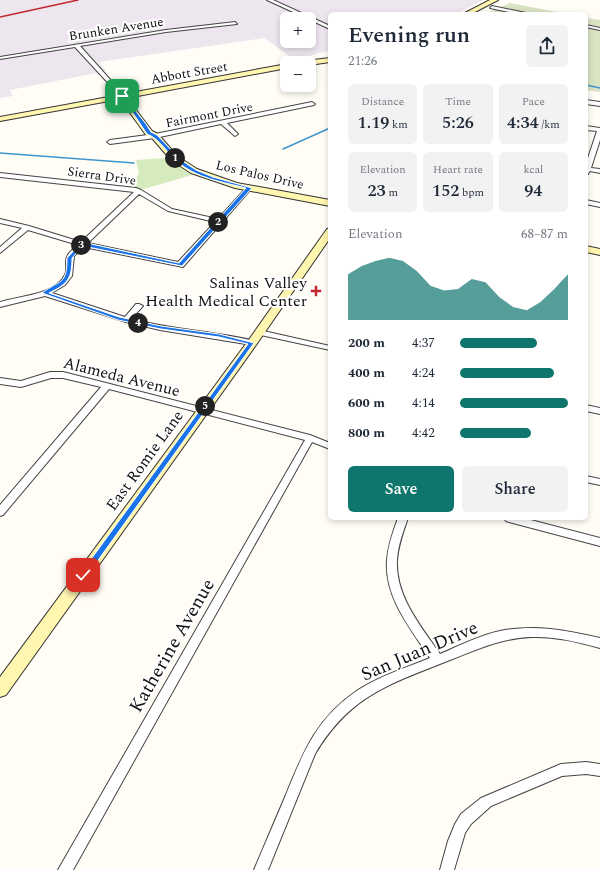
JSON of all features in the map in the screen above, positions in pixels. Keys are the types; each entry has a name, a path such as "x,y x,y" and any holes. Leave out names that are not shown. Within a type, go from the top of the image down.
{"main road":[{"path":"470,12 495,0"},
{"path":"481,12 505,0"},
{"path":"316,60 328,56"},
{"path":"316,63 328,60"},
{"name":"Abbott Street","path":"0,119 280,67"},
{"name":"Los Palos Drive","path":"122,96 149,133 155,136 174,158 190,168 218,180 249,188 328,202"},
{"name":"East Romie Lane","path":"0,690 328,234"},
{"path":"588,250 600,252"}],"street":[{"path":"269,0 328,27"},
{"path":"492,7 516,12"},
{"name":"Brunken Avenue","path":"0,58 166,31 235,23"},
{"path":"588,26 600,29"},
{"path":"77,46 122,96"},
{"path":"588,102 600,104"},
{"name":"Fairmont Drive","path":"110,142 155,136 312,104"},
{"path":"222,122 236,134"},
{"path":"588,128 600,130 588,168"},
{"path":"588,171 600,171"},
{"name":"Sierra Drive","path":"0,175 139,191 161,206 170,210 219,221"},
{"path":"0,221 27,227 82,244 180,264 249,188"},
{"path":"0,305 14,300 45,293 57,287 66,280 70,272 69,258 139,191"},
{"path":"588,202 600,205"},
{"path":"0,250 27,227"},
{"path":"45,293 91,310 126,320 161,327 208,334 255,337 328,348"},
{"path":"126,320 139,306"},
{"name":"Alameda Avenue","path":"0,380 21,384 50,375 60,375 310,438 328,445"},
{"path":"0,512 107,386"},
{"path":"588,408 600,411"},
{"name":"Katherine Avenue","path":"65,870 155,708 310,438"},
{"path":"588,479 600,482"},
{"path":"402,520 392,548 390,564 392,581 404,611 437,659"},
{"path":"524,520 600,542"},
{"name":"San Juan Drive","path":"261,870 310,751 320,734 333,717 349,702 366,690 437,659 499,636 532,632 552,633 600,643"},
{"path":"447,870 460,829 466,819 486,802 561,770 586,768 600,770"}],"shaded area":[{"path":"0,0 483,0 460,12 328,12 328,51 309,56 289,56 264,38 99,62 106,71 10,90 13,96 0,98"}],"green space":[{"path":"510,3 557,12 490,12"},
{"path":"588,18 600,20 600,92 588,90"},
{"path":"166,158 192,175 144,189 129,187 139,174 136,160"}],"waterway":[{"path":"588,85 600,88"},
{"path":"283,149 328,129"},
{"path":"0,153 134,163"}],"railway":[{"path":"0,17 78,0"}],"place":[{"name":"Salinas Valley Health Medical Center","path":"316,291"}],"route":[{"path":"83,575 252,343 219,335 147,325 118,318 45,293 57,287 66,280 70,272 68,260 74,251 82,244 180,264 249,188 211,178 184,165 174,158 155,136 149,133 147,128 122,96"}]}
